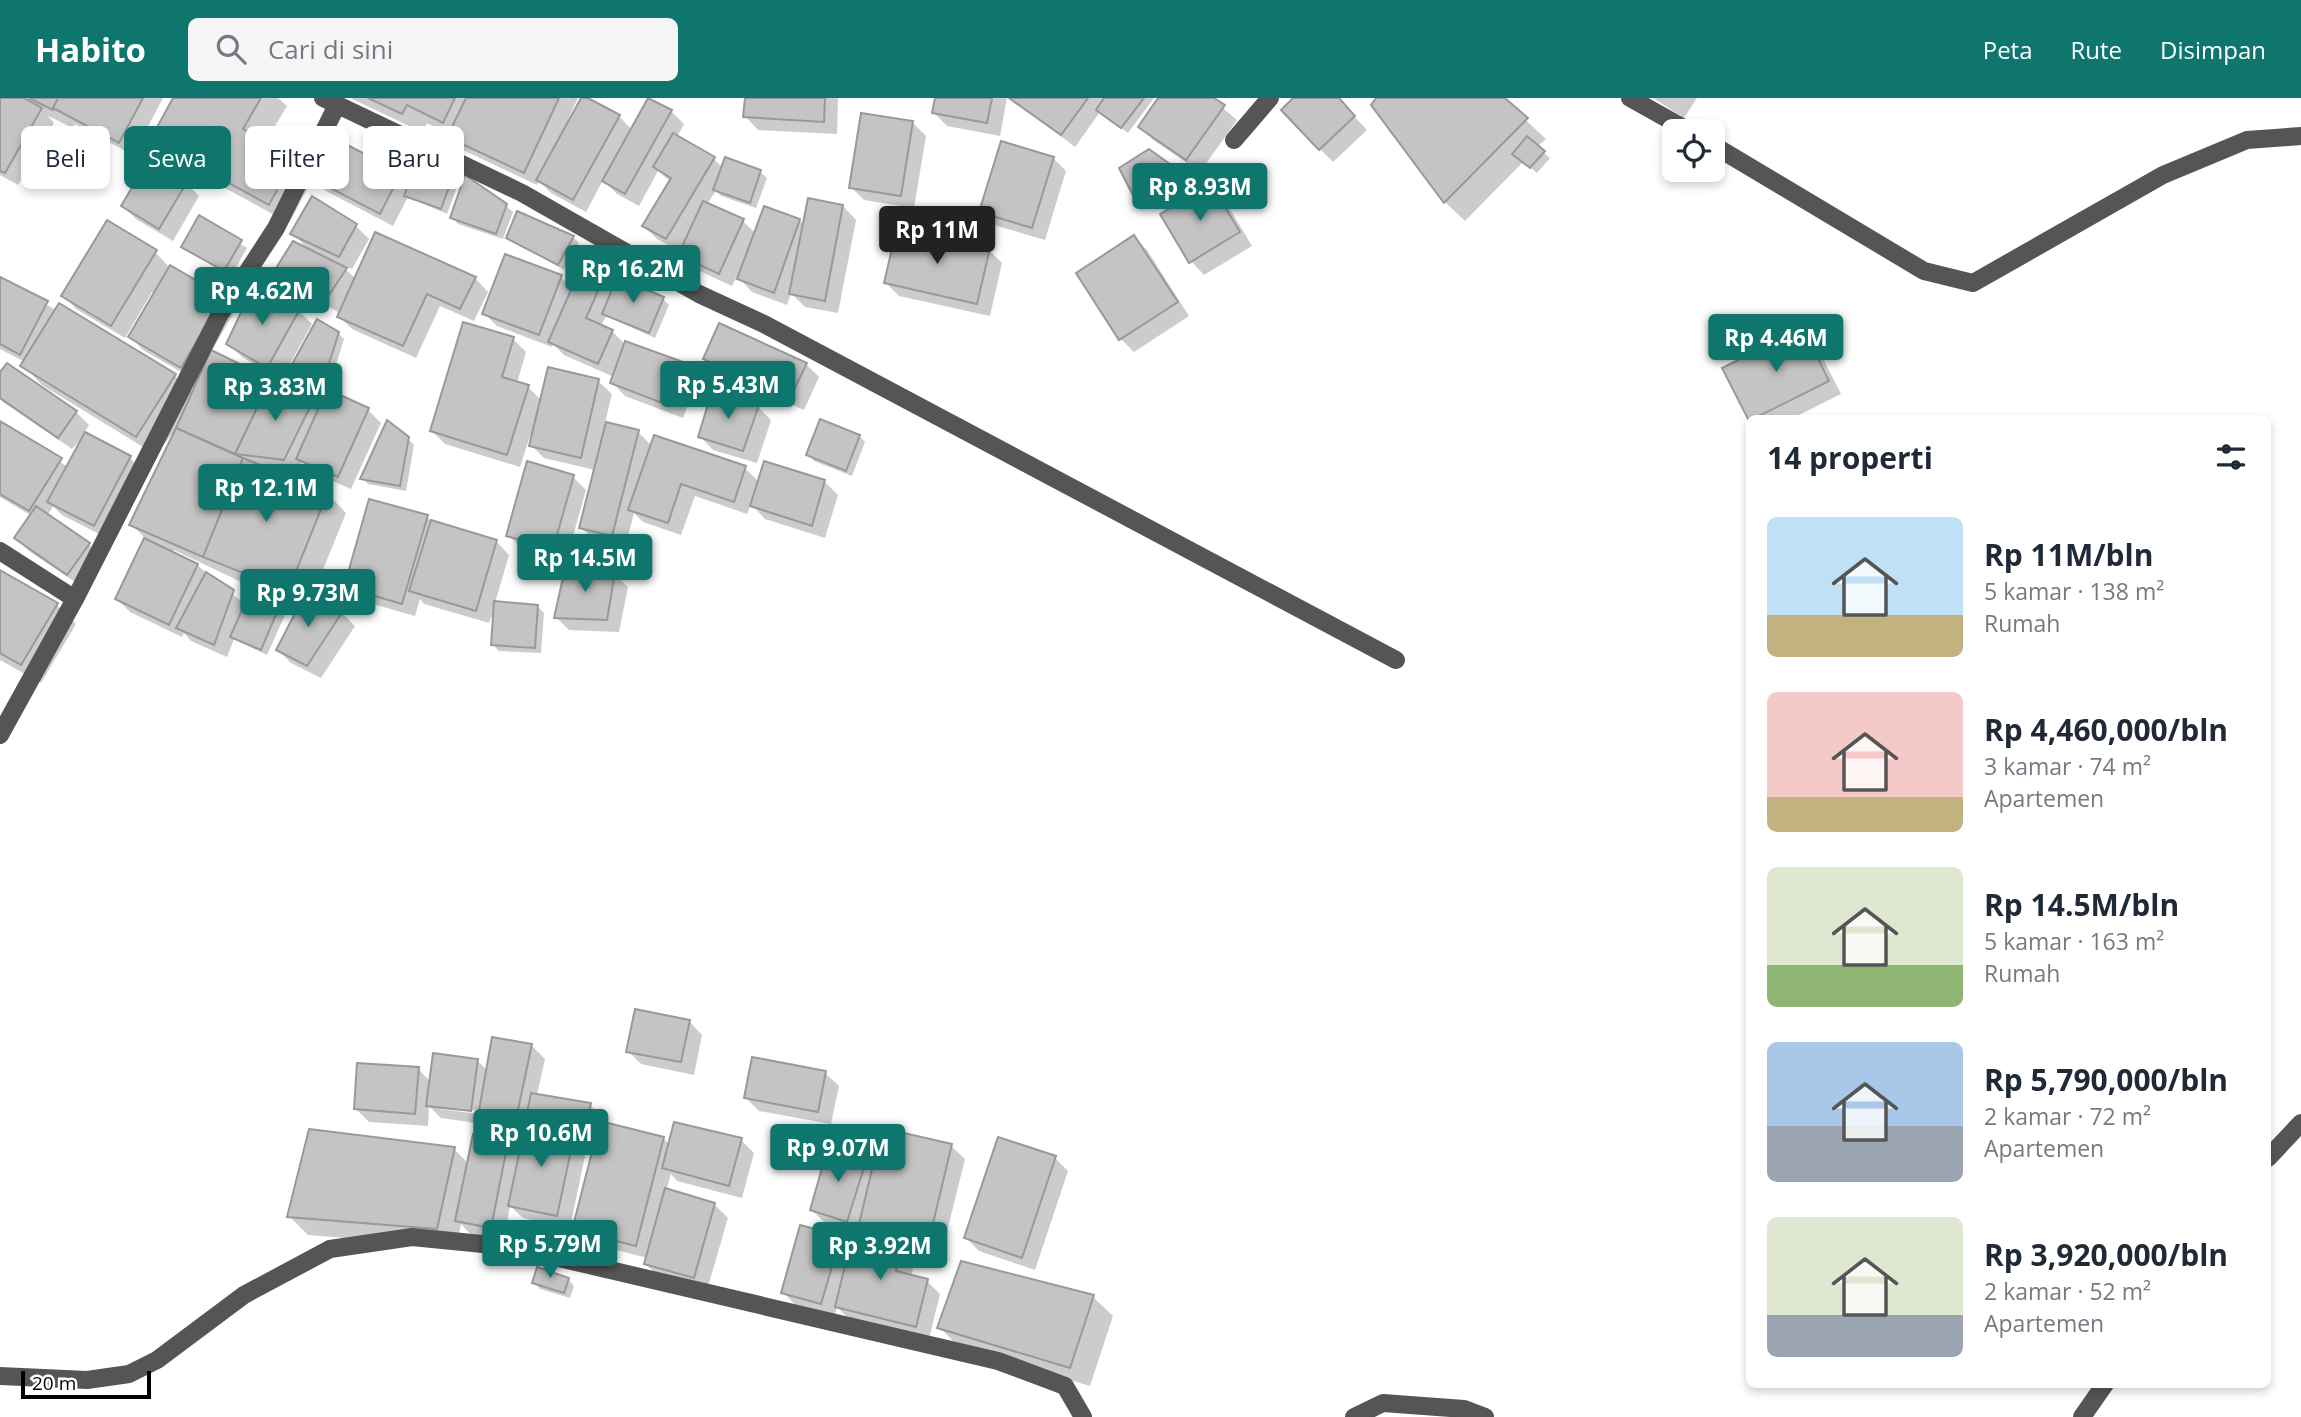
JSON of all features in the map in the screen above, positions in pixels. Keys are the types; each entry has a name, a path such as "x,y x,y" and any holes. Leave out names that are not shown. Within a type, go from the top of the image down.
{"street":[{"path":"1234,140 1270,98"},
{"path":"1630,98 1668,119"},
{"path":"0,735 75,599 214,326 276,228 330,101 522,193 699,294 764,324 1396,660"},
{"path":"1725,152 1924,271 1947,279 1972,283 2163,175 2247,140 2301,136"},
{"path":"0,551 75,599"},
{"path":"2271,1155 2301,1123"},
{"path":"0,1376 88,1380 129,1374 157,1360 244,1295 330,1249 412,1237 512,1247 998,1361 1065,1386 1083,1417"},
{"path":"2082,1417 2102,1388"},
{"path":"1354,1417 1383,1403 1464,1409 1485,1417"}],"building":[{"path":"0,98 24,98 42,108 32,126 21,126 21,145 5,173 0,171"},
{"path":"29,98 59,98 53,110"},
{"path":"58,98 143,98 128,126 124,126 124,134 119,143 110,138 110,126 87,126 53,108"},
{"path":"173,98 261,98 243,129 245,189 278,189 269,205 231,184 231,126 158,126"},
{"path":"368,98 455,98 443,123 407,105 402,114"},
{"path":"466,98 559,98 524,173 464,145 464,126 452,126"},
{"path":"581,98 588,98 620,115 573,200 536,180"},
{"path":"648,98 672,110 625,194 602,181"},
{"path":"745,98 825,98 824,122 743,117"},
{"path":"935,98 992,98 987,123 932,113"},
{"path":"1009,98 1088,98 1061,135"},
{"path":"1104,98 1144,98 1121,128 1096,110"},
{"path":"1158,98 1214,98 1225,105 1186,160 1138,127"},
{"path":"1293,98 1339,98 1355,116 1319,150 1281,110"},
{"path":"1376,98 1505,98 1528,118 1444,203 1371,105"},
{"path":"861,113 913,121 901,196 849,188"},
{"path":"673,133 715,157 666,239 642,226 671,178 653,167"},
{"path":"1527,136 1545,151 1530,168 1512,154"},
{"path":"1001,141 1054,157 1032,228 979,212"},
{"path":"349,146 363,153 363,189 393,189 380,214 332,189 349,189"},
{"path":"1149,149 1185,175 1137,203 1119,168"},
{"path":"725,157 761,170 750,203 713,190"},
{"path":"465,175 507,204 496,234 450,218 460,189 464,189"},
{"path":"1211,184 1240,232 1189,263 1160,214"},
{"path":"131,189 183,189 159,229 121,206"},
{"path":"407,189 448,189 441,209 404,196"},
{"path":"312,196 357,224 339,257 290,234"},
{"path":"808,198 843,205 825,301 789,294"},
{"path":"703,201 744,219 719,274 678,255"},
{"path":"764,206 800,219 774,293 737,279"},
{"path":"517,211 574,236 558,265 506,238"},
{"path":"199,215 242,240 224,271 181,247"},
{"path":"107,220 157,250 111,326 61,296"},
{"path":"897,227 990,248 977,304 884,283"},
{"path":"375,232 476,277 460,309 427,294 403,346 337,317"},
{"path":"1134,235 1178,302 1119,340 1076,273"},
{"path":"293,241 347,268 325,301 273,273"},
{"path":"505,254 562,275 539,335 482,314"},
{"path":"170,265 223,296 181,368 128,337"},
{"path":"582,265 605,275 586,318 613,330 598,364 548,342"},
{"path":"0,277 48,301 20,355 0,344"},
{"path":"617,277 664,297 649,333 602,314"},
{"path":"253,287 300,309 267,368 226,344"},
{"path":"59,303 176,374 136,437 20,366"},
{"path":"317,319 339,332 324,379 291,366"},
{"path":"463,322 514,337 502,377 529,385 507,455 430,431"},
{"path":"719,323 807,363 790,398 703,359"},
{"path":"1803,328 1829,381 1761,415 1746,415 1722,368"},
{"path":"625,341 686,363 670,406 610,383"},
{"path":"211,350 271,379 235,454 176,428"},
{"path":"7,363 77,411 58,438 0,398 0,372"},
{"path":"548,367 599,379 581,458 529,446"},
{"path":"271,379 314,399 284,460 235,454"},
{"path":"327,389 369,408 338,477 296,459"},
{"path":"712,391 759,405 743,451 698,437"},
{"path":"820,419 860,435 846,471 806,455"},
{"path":"387,420 409,437 400,486 360,479"},
{"path":"0,421 62,458 29,511 0,494"},
{"path":"606,422 639,430 612,536 579,528"},
{"path":"176,428 243,458 203,557 129,525"},
{"path":"85,432 131,456 94,526 47,502"},
{"path":"654,435 746,466 734,502 681,484 668,523 628,510"},
{"path":"243,458 328,492 288,591 203,557"},
{"path":"527,461 574,475 553,549 506,536"},
{"path":"764,461 825,480 812,526 750,506"},
{"path":"369,499 428,515 402,604 344,587"},
{"path":"36,506 90,543 67,575 14,538"},
{"path":"431,520 497,540 476,611 409,591"},
{"path":"144,538 198,564 169,625 115,599"},
{"path":"566,564 615,572 607,620 554,618"},
{"path":"0,570 58,603 21,665 0,653"},
{"path":"206,572 234,590 214,645 176,628"},
{"path":"256,578 283,598 261,650 230,637"},
{"path":"306,592 343,611 307,666 276,650"},
{"path":"494,601 538,605 535,648 491,645"},
{"path":"635,1009 690,1020 681,1062 626,1052"},
{"path":"492,1037 532,1044 515,1124 478,1116"},
{"path":"433,1053 478,1059 471,1111 426,1106"},
{"path":"752,1057 826,1071 818,1112 744,1098"},
{"path":"357,1063 419,1067 415,1114 354,1109"},
{"path":"531,1093 591,1103 586,1124 527,1113"},
{"path":"526,1121 575,1132 557,1216 508,1206"},
{"path":"600,1121 664,1137 636,1246 572,1230"},
{"path":"674,1122 742,1138 729,1186 662,1168"},
{"path":"882,1128 952,1144 929,1240 859,1224"},
{"path":"309,1129 455,1147 437,1229 287,1217"},
{"path":"473,1134 508,1142 491,1228 455,1221"},
{"path":"998,1137 1056,1156 1022,1258 964,1238"},
{"path":"828,1147 867,1158 847,1222 810,1210"},
{"path":"665,1188 715,1203 694,1278 644,1264"},
{"path":"800,1225 841,1236 821,1304 781,1293"},
{"path":"853,1232 903,1244 896,1271 928,1279 916,1327 835,1307"},
{"path":"961,1261 1094,1295 1070,1368 937,1328"},
{"path":"537,1267 569,1278 564,1293 532,1283"}]}
